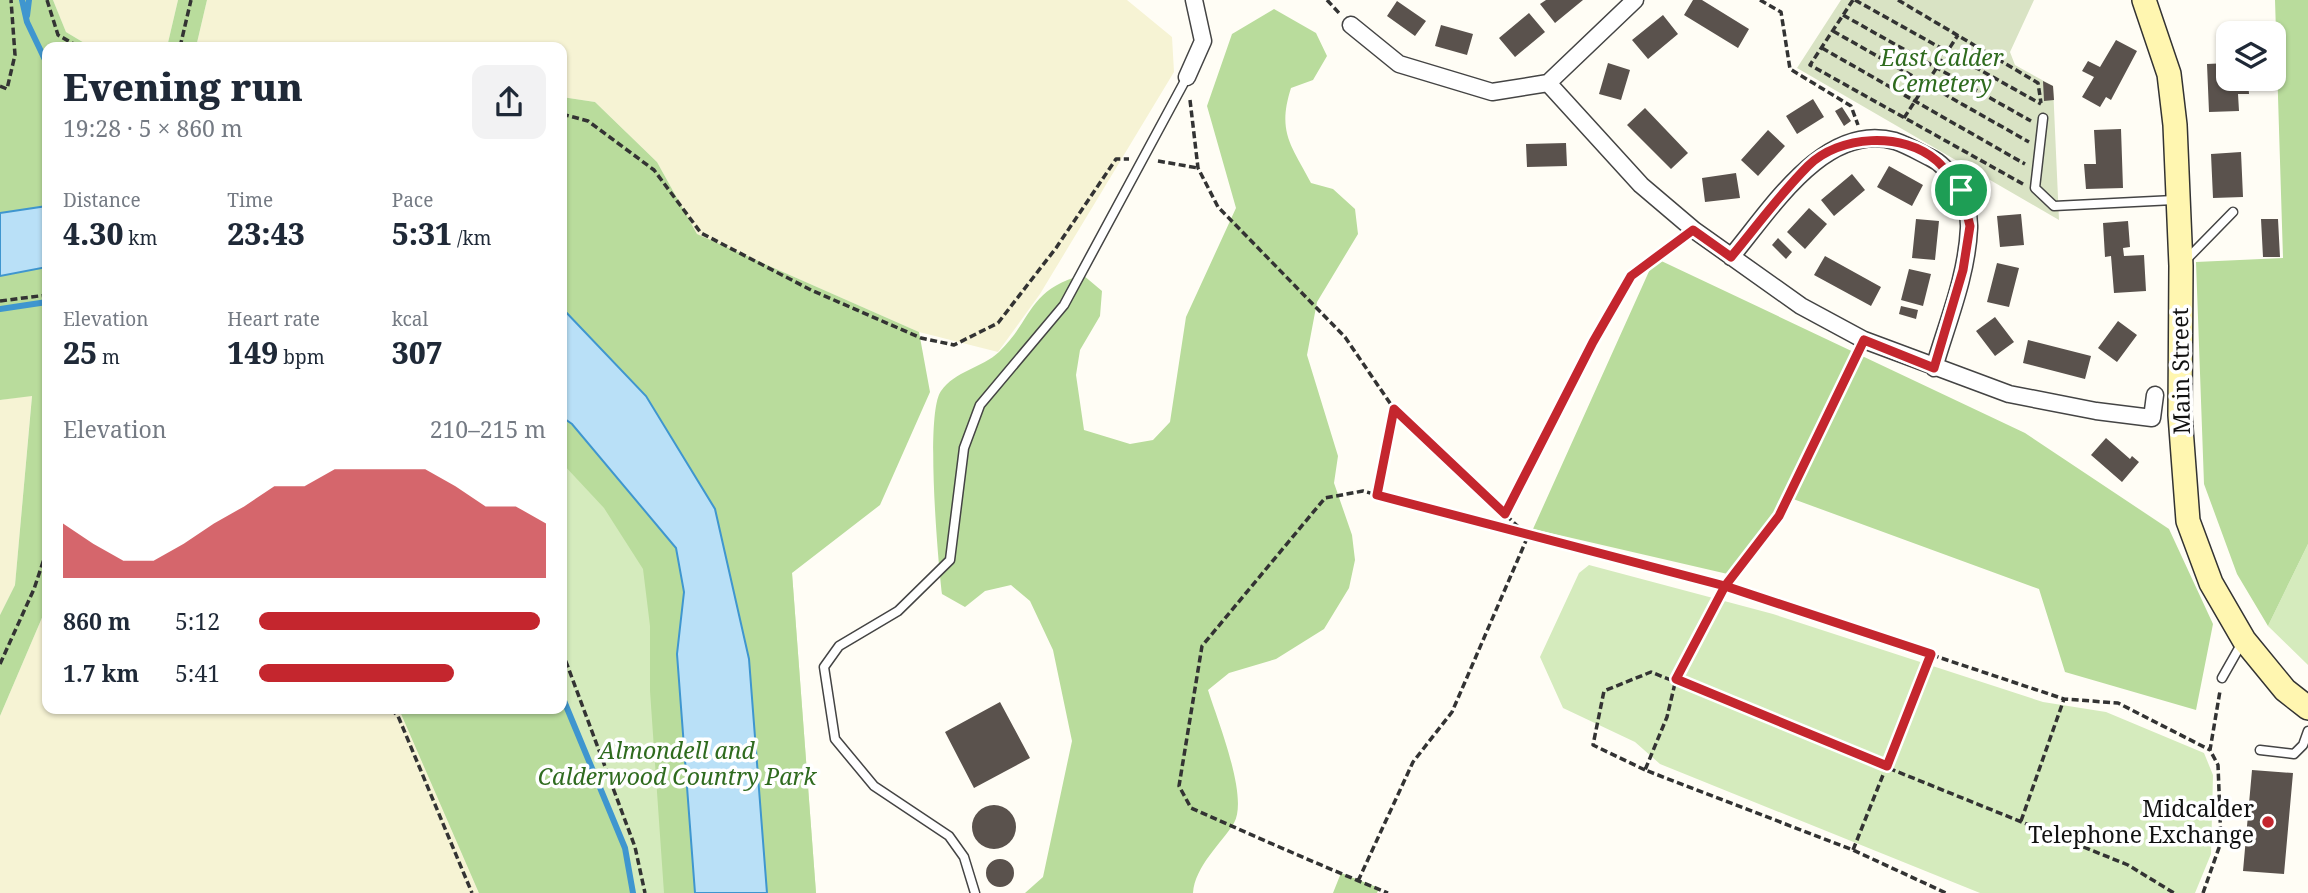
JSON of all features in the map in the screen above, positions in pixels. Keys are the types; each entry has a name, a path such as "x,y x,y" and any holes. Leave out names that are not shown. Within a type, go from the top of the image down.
{"main road":[{"name":"Main Street","path":"2144,0 2169,74 2175,125 2181,266 2180,415 2188,521 2211,583 2244,640 2285,690 2308,708"}],"street":[{"path":"1187,77 1203,41 1194,0"},
{"path":"1351,25 1399,64 1492,92 1548,83 1635,0"},
{"path":"1548,83 1641,185 1693,230 1801,306 1864,340 2009,394 2096,411 2152,418 2155,396"},
{"path":"1731,257 1809,164 1834,149 1863,140 1894,141 1936,160 1961,190 1970,226 1965,259 1934,368"}],"lane":[{"path":"975,893 964,858 949,836 874,786 835,738 824,667 839,646 898,611 950,560 964,448 979,405 1064,305 1187,77"},
{"path":"2043,118 2035,188 2054,206 2177,200"},
{"path":"2181,266 2233,212"},
{"path":"2222,678 2244,640"},
{"path":"2260,750 2294,754 2303,745 2308,731"}],"path":[{"path":"0,86 7,89 15,55 11,0"},
{"path":"47,0 58,35 70,42"},
{"path":"181,42 191,0"},
{"path":"1332,0 1332,6"},
{"path":"1760,0 1781,12 1790,69 1851,106 1863,140"},
{"path":"1898,0 2038,83 2041,104 1854,0 1810,65 2010,179 2035,188"},
{"path":"1843,15 2042,127"},
{"path":"1833,31 2039,148"},
{"path":"1904,118 1958,35"},
{"path":"1822,47 2036,170"},
{"path":"1187,77 1198,168 1218,207 1345,337 1394,409 1528,536"},
{"path":"567,115 588,121 654,170 701,233 811,290 921,338 954,345 998,323 1056,248 1116,159 1143,159 1198,168"},
{"path":"1505,514 1593,342 1631,276 1693,230"},
{"path":"0,301 42,296"},
{"path":"1644,770 1667,717 1676,679 1725,586 1779,516 1864,340"},
{"path":"1377,495 1394,409"},
{"path":"1388,893 1191,808 1179,786 1202,646 1325,498 1363,491 1725,586 2064,699 2118,703 2210,750 2218,765 2221,842 2203,893"},
{"path":"1358,881 1413,762 1452,712 1528,536"},
{"path":"0,664 42,565"},
{"path":"1853,850 1931,654"},
{"path":"567,664 635,847 645,893"},
{"path":"1946,893 1853,850 1644,770 1593,745 1604,691 1651,671 1676,679 2128,865 2174,893"},
{"path":"2210,750 2222,678"},
{"path":"2021,821 2064,699"},
{"path":"396,714 472,893"}],"shaded area":[{"path":"53,0 178,0 168,42 83,42 66,32"},
{"path":"207,0 1127,0 1172,37 1174,72 1040,294 998,352 919,332 697,234 657,162 595,102 567,98 567,42 197,42"},
{"path":"32,395 15,585 0,615 0,400"},
{"path":"42,618 42,714 401,714 479,893 0,893 0,716"}],"green space":[{"path":"0,0 53,0 66,32 83,42 42,42 42,207 0,213"},
{"path":"178,0 207,0 197,42 168,42"},
{"name":"East Calder Cemetery","path":"1841,0 2034,0 2010,52 2015,65 2053,86 2059,220 1797,68"},
{"path":"2275,0 2308,0 2308,544 2268,626 2237,574 2204,484 2196,262 2283,258 2278,91 2286,91 2286,21 2276,21"},
{"path":"1274,9 1316,33 1327,56 1313,80 1291,88 1285,116 1292,148 1311,183 1333,189 1355,209 1358,234 1317,302 1307,355 1338,456 1334,483 1352,535 1355,560 1349,588 1324,629 1276,659 1229,673 1208,690 1235,777 1238,811 1234,823 1198,874 1193,893 1025,893 1043,877 1072,741 1053,650 1030,601 1011,585 985,591 965,607 942,594 934,488 936,405 947,384 999,352 1041,297 1065,281 1083,275 1102,291 1100,316 1080,350 1076,375 1084,430 1130,444 1153,440 1170,422 1186,317 1236,208 1207,106 1232,34"},
{"path":"567,98 595,102 657,162 697,234 919,332 930,392 880,505 792,573 816,893 767,893 749,659 646,396 567,313"},
{"path":"1655,258 2025,433 2169,529 2213,624 2196,710 2065,672 2039,589 1785,496 1732,575 1533,529"},
{"path":"42,268 42,618 0,716 0,615 15,585 32,396 0,400 0,276"},
{"name":"Almondell and Calderwood Country Park","path":"567,356 792,573 816,893 479,893 401,714 567,714"},
{"path":"567,420 676,548 684,592 677,654 695,893 664,893 650,691 650,626 643,569 604,508 567,468"},
{"path":"2308,544 2308,665 2268,626"},
{"path":"1589,565 1773,614 2043,702 2106,712 2204,753 2213,775 2211,854 2195,893 1980,893 1660,764 1635,742 1563,708 1540,657 1579,573"},
{"path":"567,708 625,848 633,893 479,893 401,714 567,714"},
{"path":"1341,873 1379,888 1377,893 1333,893"}],"water":[{"path":"42,207 42,268 0,276 0,213"},
{"path":"567,313 646,396 715,509 749,659 767,893 695,893 677,654 684,592 676,548 567,420"}],"building":[{"path":"1546,0 1583,0 1555,23 1540,4"},
{"path":"1693,0 1702,0 1749,29 1738,48 1684,15"},
{"path":"1397,1 1426,21 1415,36 1387,16"},
{"path":"1529,13 1545,32 1515,57 1499,38"},
{"path":"1663,15 1678,34 1648,59 1632,40"},
{"path":"1441,25 1473,34 1467,55 1435,46"},
{"path":"2116,40 2137,51 2111,100 2106,97 2100,107 2082,97 2094,77 2082,71 2088,61 2100,67"},
{"path":"1608,63 1630,70 1621,100 1599,94"},
{"path":"2207,64 2216,64 2216,91 2249,91 2249,94 2238,94 2239,111 2209,112"},
{"path":"2043,81 2053,86 2054,100 2044,101"},
{"path":"1813,99 1824,117 1797,134 1786,116"},
{"path":"1842,107 1851,121 1844,126 1835,111"},
{"path":"1645,108 1688,153 1671,169 1627,125"},
{"path":"2121,129 2123,188 2086,189 2084,164 2096,164 2094,130"},
{"path":"1768,130 1785,146 1758,176 1741,160"},
{"path":"1566,143 1567,166 1527,167 1526,144"},
{"path":"2241,152 2243,197 2213,198 2211,154"},
{"path":"1889,166 1923,185 1912,206 1877,187"},
{"path":"1736,173 1740,198 1705,202 1702,178"},
{"path":"1852,174 1865,190 1834,216 1821,200"},
{"path":"1809,208 1827,224 1805,249 1787,232"},
{"path":"2021,214 2024,245 2000,247 1997,216"},
{"path":"1916,219 1939,221 1935,260 1912,258"},
{"path":"2261,219 2278,219 2280,257 2263,257"},
{"path":"2128,221 2130,247 2123,248 2124,256 2144,255 2146,291 2114,293 2111,256 2105,257 2103,223"},
{"path":"1778,238 1792,252 1786,259 1772,245"},
{"path":"1825,256 1881,287 1871,306 1814,275"},
{"path":"1997,263 2019,268 2009,307 1987,302"},
{"path":"1909,269 1931,274 1923,306 1901,300"},
{"path":"1901,306 1918,310 1916,319 1899,314"},
{"path":"1995,317 2014,342 1995,356 1976,331"},
{"path":"2118,321 2137,335 2117,362 2098,348"},
{"path":"2028,340 2091,356 2085,379 2023,363"},
{"path":"2106,438 2130,459 2132,456 2139,462 2122,482 2091,455"},
{"path":"1000,702 1030,758 974,788 945,732"},
{"name":"Midcalder Telephone Exchange","path":"2252,770 2293,773 2284,874 2243,871"},
{"path":"994,805 1010,811 1016,827 1010,843 994,849 978,843 972,827 978,811"},
{"path":"1000,859 1010,863 1014,873 1010,883 1000,887 990,883 986,873 990,863"}],"waterway":[{"path":"22,0 27,22 42,54"},
{"path":"27,16 29,0"},
{"path":"0,309 42,303"},
{"path":"567,708 625,848 633,893"}],"place":[{"name":"Midcalder Telephone Exchange","path":"2268,822"}],"route":[{"path":"1961,190 1936,160 1894,141 1863,140 1834,149 1809,164 1731,257 1693,230 1631,276 1593,342 1505,514 1394,409 1377,495 1725,586 1931,654 1887,766 1676,679 1725,586 1779,516 1864,340 1934,368 1963,270 1970,226 1961,190"}]}
